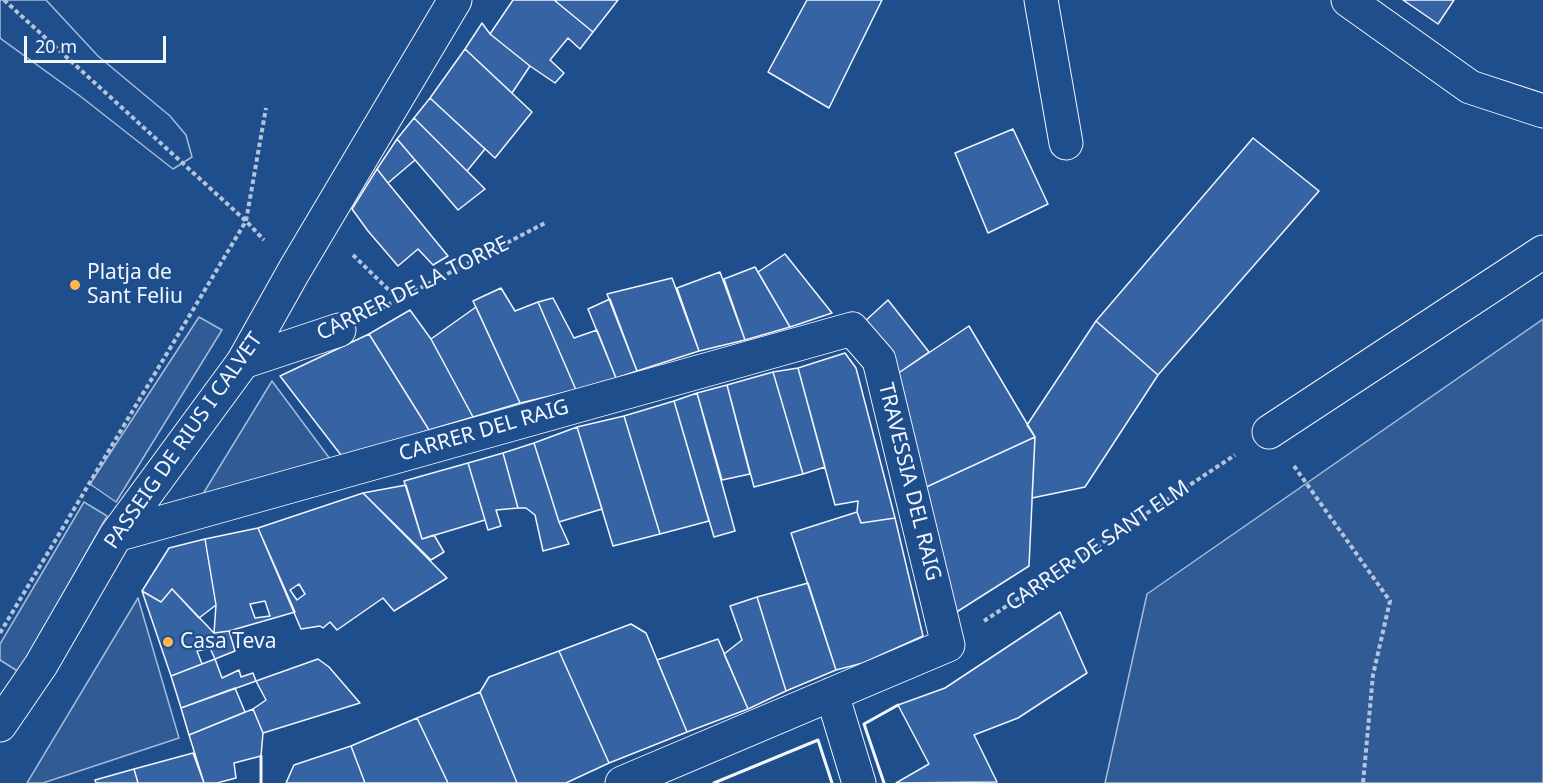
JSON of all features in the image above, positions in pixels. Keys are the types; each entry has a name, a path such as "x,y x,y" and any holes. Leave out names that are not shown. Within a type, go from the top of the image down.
{"street":[{"name":"PASSEIG DE RIUS I CALVET","path":"0,725 41,665 116,535 243,362 455,0"},
{"path":"1041,0 1066,143"},
{"path":"1348,0 1470,87 1543,111"},
{"path":"1269,432 1543,252"},
{"name":"CARRER DEL RAIG","path":"116,535 852,329"},
{"name":"TRAVESSIA DEL RAIG","path":"852,329 879,360 948,645"},
{"name":"CARRER DE LA TORRE","path":"243,362 339,330"},
{"path":"622,783 948,645"},
{"path":"832,694 859,783"}],"path":[{"path":"4,0 246,221"},
{"path":"0,633 246,221 266,108"},
{"name":"CARRER DE LA TORRE","path":"339,330 547,222"},
{"path":"323,225 399,300"},
{"path":"1269,432 1390,600 1373,675 1363,783"},
{"name":"CARRER DE SANT ELM","path":"948,645 1269,432"}],"shaded area":[{"path":"199,317 222,330 116,502 90,484"},
{"path":"1543,319 1543,783 1105,783 1147,594"},
{"path":"272,381 333,463 198,502"},
{"path":"84,502 107,516 19,672 0,660 0,644"},
{"path":"138,598 179,738 43,783 27,783"}],"pier":[{"path":"0,0 46,0 98,56 170,116 186,135 192,157 173,169 80,96 0,38"}],"building":[{"path":"513,0 554,0 593,32 580,49 568,38 550,60 564,73 555,83 490,34"},
{"path":"554,0 618,0 593,32"},
{"path":"807,0 882,0 829,108 768,72"},
{"path":"1403,0 1454,0 1438,24"},
{"path":"482,23 490,34 530,66 512,93 465,49"},
{"path":"465,49 532,112 495,158 430,98"},
{"path":"430,98 485,149 467,171 414,118"},
{"path":"414,118 485,189 458,210 397,139"},
{"path":"1013,129 1048,204 988,233 955,153"},
{"path":"1253,138 1319,191 1158,375 1096,321"},
{"path":"397,139 415,160 388,183 377,169"},
{"path":"377,169 448,256 433,265 418,249 398,266 368,231 352,209"},
{"path":"785,254 832,313 790,327 758,272"},
{"path":"755,267 790,327 745,340 724,279"},
{"path":"720,272 745,340 699,351 677,288"},
{"path":"672,278 699,351 637,371 607,294"},
{"path":"501,288 515,311 538,302 576,390 520,403 473,301"},
{"path":"553,298 574,338 597,330 616,378 576,390 538,302"},
{"path":"610,299 637,371 616,378 588,309"},
{"path":"888,300 929,352 897,374 863,323"},
{"path":"476,307 520,403 473,417 431,339"},
{"path":"410,310 431,339 473,417 429,430 369,334"},
{"path":"1096,321 1158,375 1085,487 1032,498 1035,437 1027,425"},
{"path":"969,326 1035,437 922,489 897,374"},
{"path":"369,334 429,430 344,459 280,376"},
{"path":"845,353 856,368 895,518 861,523 857,512 858,501 835,505 798,368"},
{"path":"798,368 825,467 803,474 773,372"},
{"path":"773,372 803,474 754,487 727,385"},
{"path":"727,385 750,474 722,480 697,393"},
{"path":"697,393 735,531 714,537 674,401"},
{"path":"674,401 709,521 660,534 624,416"},
{"path":"624,416 660,534 613,546 577,427"},
{"path":"577,427 602,509 559,522 534,443"},
{"path":"1035,437 1029,566 955,613 922,489"},
{"path":"534,443 559,522 569,544 543,551 535,515 526,508 518,508 503,453"},
{"path":"503,453 518,508 496,510 501,526 488,530 468,463"},
{"path":"468,463 485,520 422,539 404,481"},
{"path":"406,485 422,539 434,535 444,552 431,560 363,493"},
{"path":"363,493 447,578 394,611 383,598 337,630 330,622 323,628 320,626 301,629 258,528","holes":["299,584 305,594 297,600 290,590"]},
{"path":"857,512 861,523 895,518 923,636 863,663 836,670 791,533"},
{"path":"258,528 295,612 229,631 214,633 216,605 205,539","holes":["265,601 270,616 255,618 250,604"]},
{"path":"205,539 216,605 199,618 172,589 161,602 142,591 169,548"},
{"path":"808,583 836,670 786,691 757,597"},
{"path":"172,589 214,633 229,631 235,651 215,659 210,648 197,651 202,664 171,676 142,591 161,602"},
{"path":"757,597 786,691 748,709 724,654 742,640 730,606"},
{"path":"1060,612 1087,673 1018,718 974,735 997,782 896,783 929,764 898,705 945,688"},
{"path":"631,624 646,633 687,732 609,763 559,651"},
{"path":"718,639 748,709 687,732 657,660"},
{"path":"559,651 609,763 566,783 517,783 480,692 489,677"},
{"path":"215,659 222,678 239,670 241,677 253,673 256,681 181,708 171,676"},
{"path":"318,659 329,667 360,703 263,733 253,709 266,700 256,681"},
{"path":"235,688 245,712 189,735 181,708"},
{"path":"480,692 517,783 448,783 417,718"},
{"path":"253,709 263,733 261,756 234,763 236,778 217,783 204,783 189,735"},
{"path":"417,718 448,783 365,783 351,746"},
{"path":"351,746 365,783 286,783 294,765"},
{"path":"193,753 204,783 138,783 134,769"},
{"path":"134,769 138,783 96,783 95,780"}],"wall":[{"path":"884,783 864,724 898,705"},
{"path":"714,783 818,740 832,783"},
{"path":"261,756 261,783"}],"place":[{"name":"Platja de Sant Feliu","path":"75,285"},
{"name":"Casa Teva","path":"168,642"}]}
